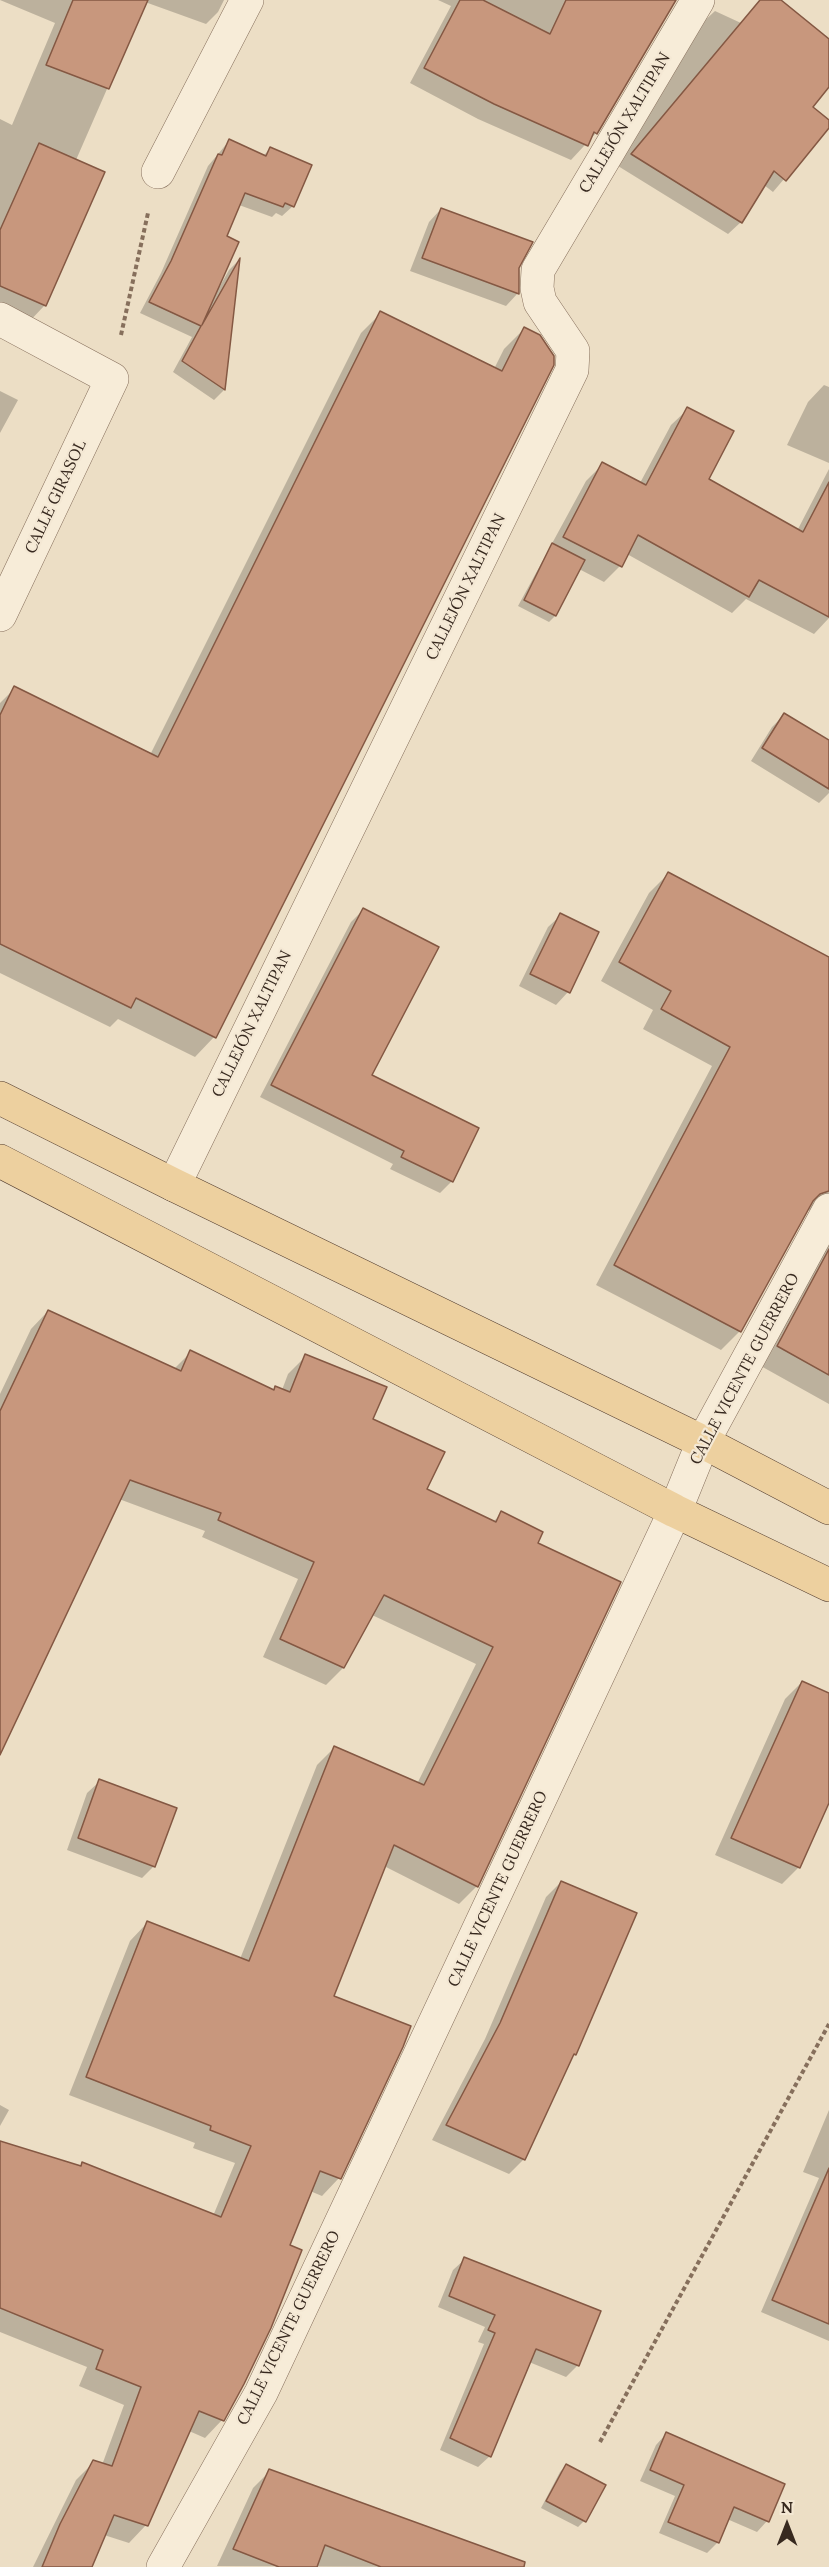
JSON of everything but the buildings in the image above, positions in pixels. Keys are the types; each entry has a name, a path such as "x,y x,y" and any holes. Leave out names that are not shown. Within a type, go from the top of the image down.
{"main road":[{"path":"0,1098 703,1442 829,1508"},
{"path":"0,1161 675,1511 829,1585"}],"street":[{"path":"158,172 247,0"},
{"name":"CALLEJÓN XALTIPAN","path":"174,1185 572,370 573,351 540,302 537,288 538,270 698,0"},
{"path":"0,319 112,379"},
{"name":"CALLE GIRASOL","path":"4,597 112,379"},
{"name":"CALLE VICENTE GUERRERO","path":"163,2567 261,2393 675,1511 703,1442 829,1210"}],"path":[{"path":"112,379 158,172"},
{"path":"600,2442 829,2024"}]}
